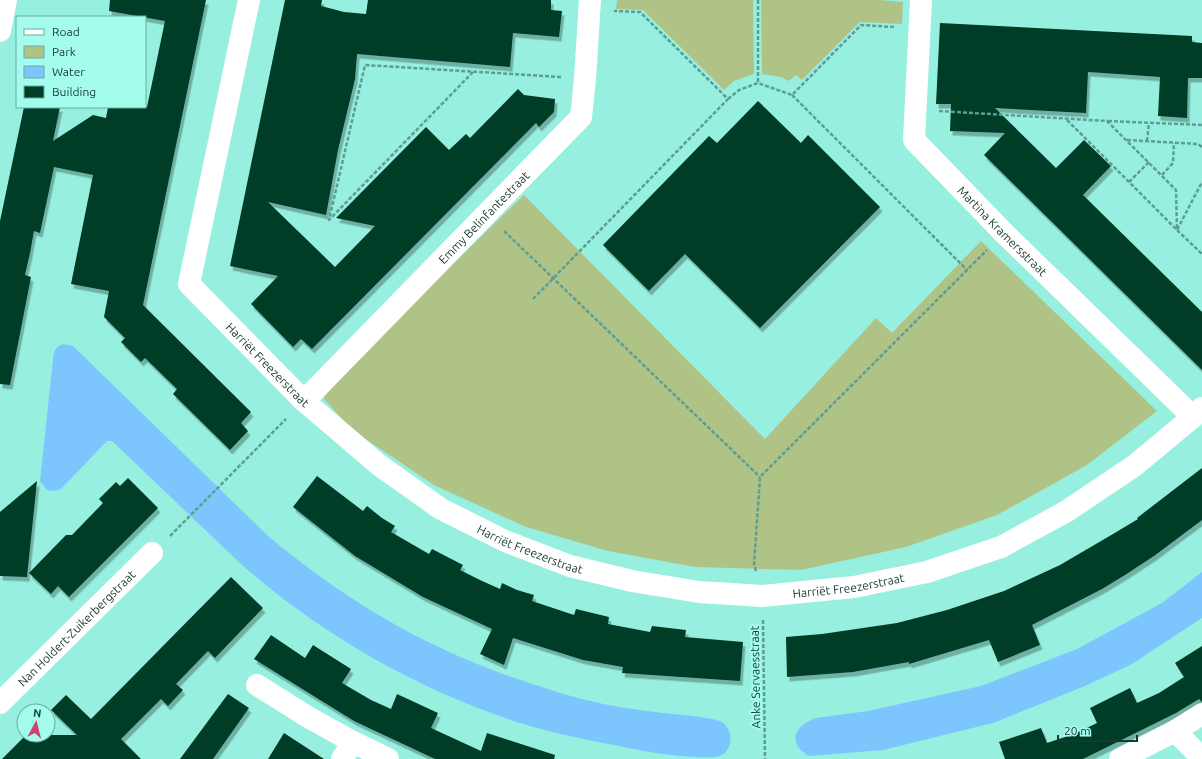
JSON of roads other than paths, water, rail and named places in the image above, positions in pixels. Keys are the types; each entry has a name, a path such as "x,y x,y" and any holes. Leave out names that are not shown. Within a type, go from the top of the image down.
{"street":[{"path":"0,31 6,0"},
{"name":"Harriët Freezerstraat","path":"249,0 189,284 304,401 379,465 441,509 506,542 570,566 632,581 699,592 762,596 854,586 927,572 1001,547 1067,511 1134,466 1198,413"},
{"name":"Martina Kramersstraat","path":"921,0 914,110 914,140 1004,233 1198,413"},
{"name":"Emmy Belinfantestraat","path":"304,401 581,117 590,5"},
{"name":"Nan Holdert-Zuikerbergstraat","path":"0,703 152,553"},
{"path":"258,685 308,717 347,751 388,759"},
{"path":"1120,759 1175,732 1202,714"},
{"path":"1175,732 1202,758"}],"water":[{"path":"63,344 73,346 268,536 332,585 365,606 398,626 469,661 506,675 577,698 643,711 699,717 720,721 725,724 730,735 729,746 726,751 722,755 716,757 676,756 564,735 520,723 482,710 409,677 373,658 339,637 305,615 273,591 242,565 112,441 107,441 61,489 54,491 47,490 40,481 53,359 55,350 58,346"},
{"path":"1202,572 1202,618 1132,664 1085,686 993,723 883,750 809,756 797,746 796,735 798,730 809,721 816,718 868,711 981,686 1077,649 1162,603"}]}
